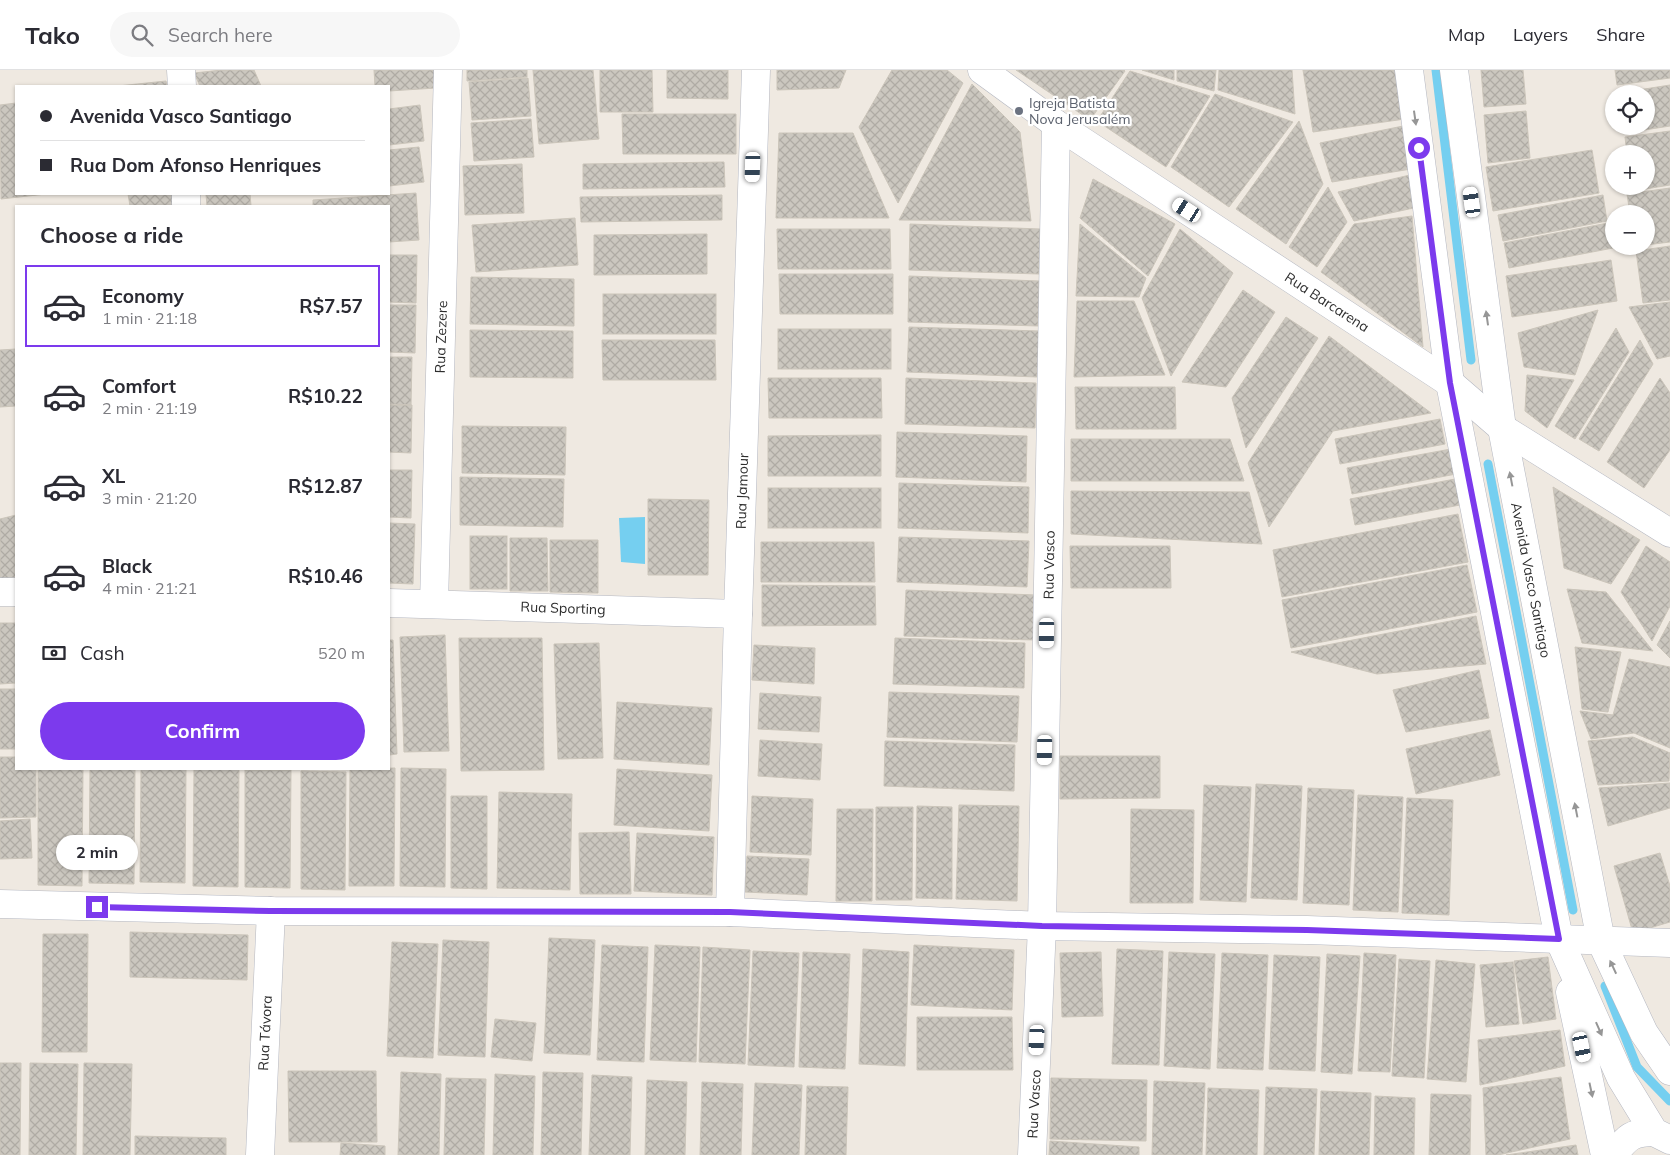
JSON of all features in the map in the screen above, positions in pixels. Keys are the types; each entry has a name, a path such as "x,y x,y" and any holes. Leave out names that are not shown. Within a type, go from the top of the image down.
{"street":[{"path":"181,70 182,85"},
{"name":"Rua Zezere","path":"434,604 448,70"},
{"name":"Rua Jamour","path":"730,912 756,70"},
{"name":"Rua Barcarena","path":"982,70 1056,124 1450,383 1502,428 1670,533"},
{"path":"1409,70 1450,383 1559,939 1605,1155"},
{"name":"Avenida Vasco Santiago","path":"1454,70 1502,428 1601,941 1644,1033 1670,1071"},
{"name":"Rua Vasco","path":"1032,1155 1042,926 1056,124"},
{"path":"0,592 15,592"},
{"name":"Rua Sporting","path":"390,603 738,614"},
{"path":"0,904 270,911 730,912 1042,926 1307,930 1670,942"},
{"name":"Rua Távora","path":"260,1155 270,911"},
{"path":"1559,939 1621,1078 1662,1136"},
{"path":"1613,1155 1624,1142 1638,1132 1662,1136"}],"water":[{"path":"645,517 645,564 621,562 619,518"}],"building":[{"path":"222,70 254,70 261,85 200,85 194,73"},
{"path":"374,70 435,70 436,88 390,91 390,85 375,85"},
{"path":"467,70 527,70 527,77 467,81"},
{"path":"533,70 593,70 599,139 539,144"},
{"path":"600,70 652,70 653,112 600,112"},
{"path":"667,70 728,70 728,99 667,98"},
{"path":"777,70 846,70 839,88 777,90"},
{"path":"892,70 947,70 963,83 898,203 859,127"},
{"path":"1016,70 1124,70 1125,71 1090,120"},
{"path":"1142,70 1174,70 1174,80"},
{"path":"1177,70 1216,70 1214,91 1177,81"},
{"path":"1219,70 1292,70 1295,114 1218,90"},
{"path":"1303,70 1397,70 1405,119 1313,132"},
{"path":"1481,70 1523,70 1526,104 1484,107"},
{"path":"1615,70 1670,70 1670,78 1617,85"},
{"path":"1130,71 1210,96 1166,167 1097,121"},
{"path":"528,78 531,116 472,120 469,82"},
{"path":"166,81 167,85 128,85"},
{"path":"972,84 1020,132 1031,221 899,220"},
{"path":"1670,85 1670,126 1655,128 1655,87"},
{"path":"1215,94 1293,122 1229,207 1171,167"},
{"path":"15,103 15,195 37,195 1,199 0,105"},
{"path":"420,105 424,141 390,145 390,109"},
{"path":"1526,111 1530,158 1488,163 1484,115"},
{"path":"622,114 736,114 736,154 623,154"},
{"path":"531,119 534,157 474,161 471,123"},
{"path":"1299,121 1323,184 1286,244 1236,209"},
{"path":"1403,126 1411,169 1332,182 1320,143"},
{"path":"1670,131 1670,185 1655,187 1655,145 1626,145 1625,137 1655,135 1655,133"},
{"path":"779,133 853,133 889,218 776,218"},
{"path":"419,147 424,182 390,186 390,150"},
{"path":"1592,150 1599,193 1493,211 1486,167"},
{"path":"724,162 725,187 583,189 583,164"},
{"path":"522,164 524,213 465,215 463,166"},
{"path":"1414,174 1418,207 1354,221 1338,192"},
{"path":"1093,179 1175,224 1148,276 1080,218"},
{"path":"1328,187 1347,222 1317,267 1289,247"},
{"path":"1670,188 1670,242 1655,244 1655,205 1629,205 1627,195 1655,195 1655,190"},
{"path":"416,193 419,240 390,242 390,205 313,205 313,200"},
{"path":"128,195 176,195 178,205 130,205"},
{"path":"206,195 250,195 251,205 207,205"},
{"path":"722,195 722,220 581,222 580,197"},
{"path":"1603,195 1605,208 1605,221 1503,241 1498,215"},
{"path":"1412,216 1423,347 1321,272 1354,224"},
{"path":"575,218 578,265 476,272 472,225"},
{"path":"910,224 1040,229 1039,274 909,270"},
{"path":"1080,224 1146,278 1139,297 1076,296"},
{"path":"1605,224 1605,250 1509,268 1504,243"},
{"path":"777,229 890,229 891,269 778,269"},
{"path":"1180,229 1233,273 1171,376 1142,298"},
{"path":"707,234 707,274 594,275 594,235"},
{"path":"1670,246 1670,300 1643,303 1637,255 1655,255 1655,248"},
{"path":"390,255 417,255 416,303 390,302"},
{"path":"1611,260 1617,301 1512,317 1506,276"},
{"path":"779,274 893,274 893,314 780,314"},
{"path":"909,276 1039,281 1038,326 908,322"},
{"path":"471,277 574,279 574,326 470,324"},
{"path":"1243,290 1275,312 1226,387 1182,382"},
{"path":"603,294 716,294 716,334 603,334"},
{"path":"1077,301 1134,301 1165,375 1074,377"},
{"path":"1670,302 1670,356 1657,359 1629,307"},
{"path":"390,305 416,305 415,353 390,352"},
{"path":"1598,310 1575,375 1524,367 1518,333"},
{"path":"1286,317 1318,338 1246,448 1232,398"},
{"path":"909,327 1039,331 1037,377 907,372"},
{"path":"1616,328 1629,352 1575,439 1555,426"},
{"path":"778,329 891,329 891,369 778,369"},
{"path":"470,330 573,331 573,378 470,377"},
{"path":"1329,336 1431,413 1333,431 1269,527 1248,463"},
{"path":"602,340 715,340 716,380 603,380"},
{"path":"1640,340 1653,364 1599,451 1579,439"},
{"path":"15,349 15,406 0,407 0,350"},
{"path":"390,357 412,357 411,405 390,404"},
{"path":"1527,375 1574,380 1547,428 1525,411"},
{"path":"768,378 881,378 882,418 769,418"},
{"path":"906,378 1036,383 1035,428 905,424"},
{"path":"1660,378 1670,393 1670,450 1644,488 1607,462"},
{"path":"1075,387 1175,387 1176,429 1076,429"},
{"path":"390,405 412,405 411,453 390,452"},
{"path":"1440,419 1445,444 1340,464 1335,439"},
{"path":"462,426 566,427 565,475 462,473"},
{"path":"897,432 1027,436 1026,482 896,477"},
{"path":"881,435 881,476 768,476 768,436"},
{"path":"1071,439 1230,439 1244,481 1071,481"},
{"path":"1451,449 1456,474 1352,494 1347,468"},
{"path":"390,470 412,470 411,518 390,517"},
{"path":"460,477 564,479 563,527 460,525"},
{"path":"1455,479 1460,505 1355,525 1350,499"},
{"path":"899,483 1029,487 1028,533 898,528"},
{"path":"1553,487 1640,540 1611,584 1564,568"},
{"path":"768,488 881,488 881,528 768,528"},
{"path":"1071,491 1249,492 1262,544 1071,534"},
{"path":"648,499 709,500 708,575 648,575"},
{"path":"1458,514 1468,562 1282,597 1273,550"},
{"path":"15,515 15,577 0,579 0,519"},
{"path":"390,523 415,524 413,584 390,583"},
{"path":"470,536 507,536 507,589 470,589"},
{"path":"899,537 1029,541 1027,587 897,582"},
{"path":"510,538 547,538 548,591 510,591"},
{"path":"550,540 598,540 598,593 550,592"},
{"path":"761,542 874,542 875,582 761,582"},
{"path":"1070,546 1170,546 1171,588 1071,588"},
{"path":"1646,546 1670,562 1670,606 1652,641 1621,592"},
{"path":"1467,565 1477,612 1291,648 1282,600"},
{"path":"762,585 875,586 876,625 762,626"},
{"path":"1567,589 1606,592 1653,651 1582,643"},
{"path":"906,590 1036,595 1034,640 904,636"},
{"path":"1476,616 1486,664 1377,674 1291,652"},
{"path":"1670,621 1670,658 1657,645"},
{"path":"0,623 15,623 15,683 0,684"},
{"path":"445,635 449,751 404,752 400,637"},
{"path":"459,638 542,638 544,770 461,771"},
{"path":"895,638 1025,643 1024,688 893,684"},
{"path":"390,640 393,640 397,754 390,755"},
{"path":"599,643 603,758 558,759 554,644"},
{"path":"754,645 815,648 814,684 752,680"},
{"path":"1575,647 1621,652 1608,712 1582,709"},
{"path":"1629,659 1670,667 1670,748 1634,733 1591,739 1580,711 1613,715"},
{"path":"1479,670 1489,718 1406,732 1393,690"},
{"path":"0,689 15,689 15,749 0,749"},
{"path":"889,692 1019,696 1017,742 887,737"},
{"path":"760,693 821,697 819,732 758,729"},
{"path":"617,702 712,708 709,765 614,759"},
{"path":"1490,730 1500,775 1416,794 1406,749"},
{"path":"1633,737 1670,753 1669,781 1598,785 1588,741"},
{"path":"760,740 822,744 820,780 758,776"},
{"path":"885,741 1015,745 1014,791 884,786"},
{"path":"1060,756 1160,756 1160,798 1060,799"},
{"path":"0,757 15,757 15,770 36,770 36,817 0,818"},
{"path":"390,768 395,768 394,886 349,886 350,770 390,770"},
{"path":"401,768 446,769 445,887 400,886"},
{"path":"617,769 712,775 709,831 614,825"},
{"path":"38,770 83,770 82,886 38,885"},
{"path":"90,770 135,770 134,884 89,883"},
{"path":"141,770 186,770 185,883 140,882"},
{"path":"194,770 239,770 238,887 193,886"},
{"path":"245,770 291,770 290,888 245,887"},
{"path":"301,771 346,772 345,890 301,889"},
{"path":"1670,783 1670,808 1608,826 1599,788"},
{"path":"1256,784 1302,786 1297,900 1251,898"},
{"path":"1204,785 1251,787 1246,902 1200,900"},
{"path":"1308,788 1354,790 1349,905 1303,903"},
{"path":"499,792 572,794 570,890 497,888"},
{"path":"1358,795 1403,797 1398,912 1353,910"},
{"path":"451,796 487,796 487,889 451,888"},
{"path":"752,796 813,799 811,855 750,852"},
{"path":"1407,798 1453,800 1449,915 1402,913"},
{"path":"959,805 1019,806 1017,901 956,899"},
{"path":"917,806 952,807 952,899 916,898"},
{"path":"876,807 913,807 912,900 876,900"},
{"path":"837,809 873,809 872,901 836,901"},
{"path":"1131,809 1194,810 1193,903 1130,903"},
{"path":"30,819 32,858 0,859 0,821"},
{"path":"629,832 631,894 580,894 579,833"},
{"path":"637,833 714,837 712,895 634,891"},
{"path":"1660,853 1670,886 1670,922 1633,933 1614,866"},
{"path":"747,856 809,859 807,895 745,892"},
{"path":"130,932 248,935 247,980 130,977"},
{"path":"43,934 88,934 87,1052 42,1052"},
{"path":"549,938 595,940 590,1055 544,1053"},
{"path":"443,940 489,942 485,1057 438,1055"},
{"path":"392,942 438,944 433,1058 387,1056"},
{"path":"602,945 648,947 644,1062 597,1060"},
{"path":"655,945 700,947 696,1062 650,1060"},
{"path":"914,945 1014,950 1012,1010 911,1005"},
{"path":"703,947 750,950 745,1064 699,1062"},
{"path":"863,949 909,952 905,1066 859,1064"},
{"path":"1117,949 1163,951 1159,1065 1112,1064"},
{"path":"753,951 799,953 794,1067 748,1065"},
{"path":"803,952 850,954 845,1069 799,1067"},
{"path":"1101,952 1103,1016 1062,1017 1060,953"},
{"path":"1169,952 1215,954 1210,1069 1164,1066"},
{"path":"1222,953 1268,955 1263,1070 1217,1068"},
{"path":"1364,953 1396,955 1390,1072 1358,1071"},
{"path":"1327,954 1360,956 1352,1074 1321,1072"},
{"path":"1274,955 1320,957 1315,1071 1269,1069"},
{"path":"1548,957 1556,1019 1523,1024 1514,961"},
{"path":"1399,959 1430,961 1424,1078 1392,1076"},
{"path":"1436,960 1475,964 1466,1082 1427,1079"},
{"path":"1513,962 1519,1024 1486,1027 1480,965"},
{"path":"917,1017 1012,1017 1013,1070 917,1070"},
{"path":"495,1019 536,1023 532,1061 491,1057"},
{"path":"1560,1030 1565,1066 1480,1085 1478,1040"},
{"path":"0,1063 21,1063 20,1155 0,1155"},
{"path":"30,1063 78,1064 76,1155 29,1155"},
{"path":"84,1063 132,1064 130,1155 83,1155"},
{"path":"288,1071 376,1071 377,1142 289,1142"},
{"path":"401,1072 441,1074 439,1155 398,1155"},
{"path":"543,1072 583,1073 581,1155 541,1155"},
{"path":"495,1074 535,1076 533,1155 493,1155"},
{"path":"592,1075 632,1077 630,1155 589,1155"},
{"path":"1561,1077 1570,1139 1498,1155 1486,1155 1483,1088"},
{"path":"446,1078 486,1079 484,1155 444,1155"},
{"path":"1051,1078 1147,1080 1146,1141 1050,1139"},
{"path":"647,1080 687,1082 685,1155 645,1155"},
{"path":"1154,1081 1205,1083 1202,1155 1152,1155"},
{"path":"702,1082 743,1084 741,1155 700,1155"},
{"path":"755,1083 802,1085 799,1155 752,1155"},
{"path":"807,1086 848,1087 846,1155 805,1155"},
{"path":"1266,1087 1317,1089 1314,1155 1264,1155"},
{"path":"1208,1088 1259,1090 1257,1155 1206,1155"},
{"path":"1321,1091 1371,1093 1369,1155 1319,1155"},
{"path":"1431,1094 1471,1095 1470,1155 1429,1155"},
{"path":"1375,1096 1415,1098 1414,1155 1374,1155"},
{"path":"135,1136 226,1138 226,1155 135,1155"},
{"path":"1050,1141 1139,1147 1139,1155 1049,1155"},
{"path":"341,1143 385,1146 385,1155 340,1155"},
{"path":"1576,1145 1578,1155 1506,1155"}],"waterway":[{"path":"1436,70 1471,360"},
{"path":"1488,464 1573,910"},
{"path":"1605,986 1637,1067 1670,1101"}],"place":[{"name":"Igreja Batista Nova Jerusalém","path":"1019,111"}],"route":[{"path":"97,907 270,911 730,912 1042,926 1307,930 1559,939 1450,383 1419,148"}]}
